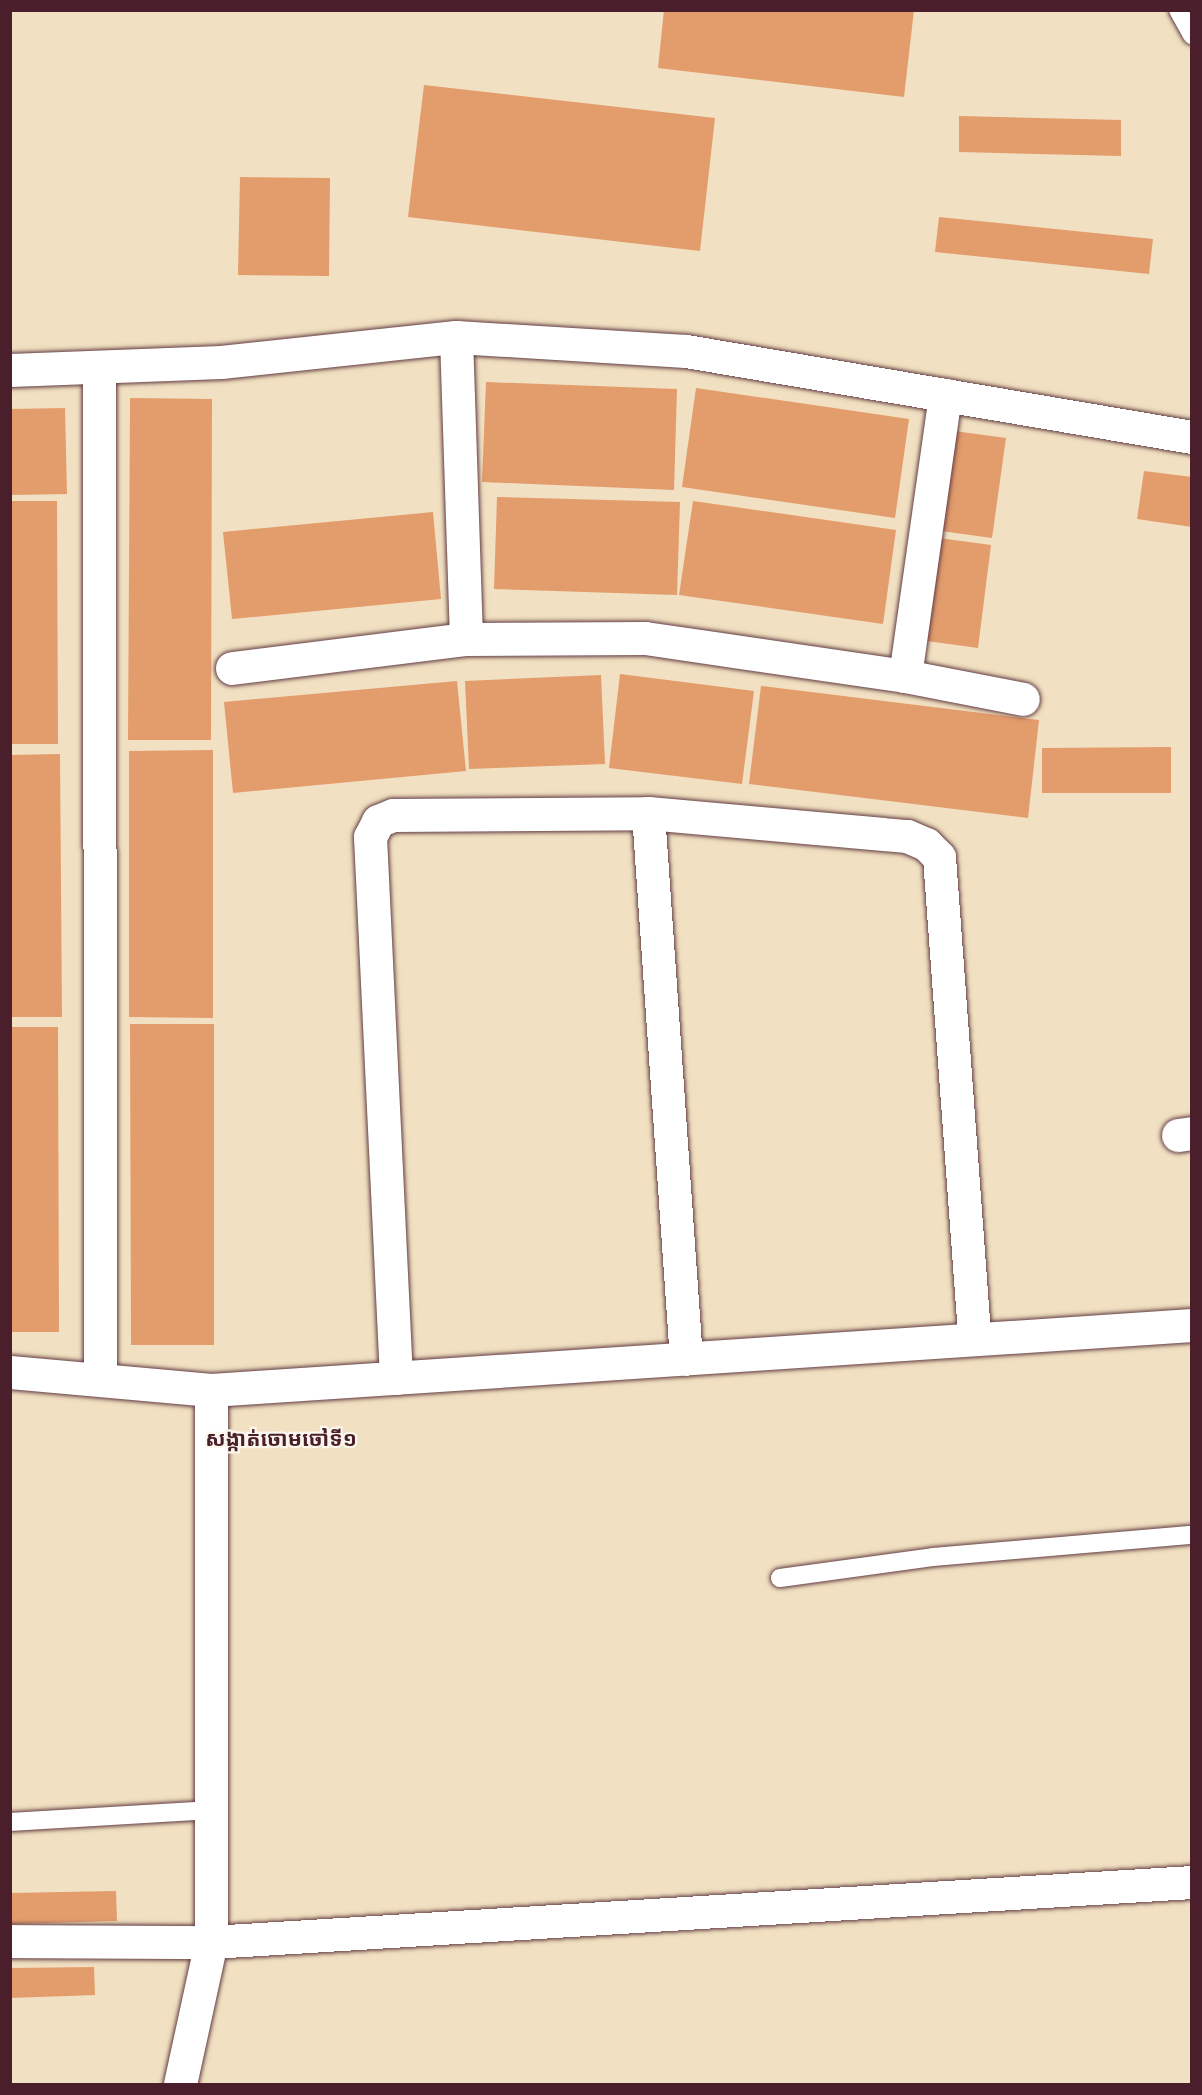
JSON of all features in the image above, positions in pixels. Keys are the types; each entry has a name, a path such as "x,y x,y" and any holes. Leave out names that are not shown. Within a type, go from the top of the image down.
{"street":[{"path":"456,337 466,639"},
{"path":"10,370 221,362 456,337 686,351 1191,437"},
{"path":"99,367 100,1377"},
{"path":"905,676 945,395"},
{"path":"232,668 466,639 645,638 905,676 1023,699"},
{"path":"648,813 686,1359"},
{"path":"396,1378 370,837 378,821 393,814 648,813 907,836 926,844 939,857 974,1339"},
{"path":"10,1372 100,1377 212,1390 1191,1325"},
{"path":"180,2085 211,1942 212,1390"},
{"path":"10,1941 211,1942 1191,1882"}],"lane":[{"path":"1178,10 1191,35"},
{"path":"780,1578 933,1557 1191,1535"},
{"path":"10,1822 212,1810"}],"building":[{"path":"664,10 914,10 904,97 658,68"},
{"path":"424,85 715,118 700,251 408,217"},
{"path":"959,116 1121,120 1121,156 959,152"},
{"path":"240,177 330,178 329,276 238,275"},
{"path":"939,217 1153,239 1149,274 935,252"},
{"path":"486,382 677,389 674,490 482,482"},
{"path":"696,388 909,419 895,518 682,487"},
{"path":"130,398 212,399 211,740 128,740"},
{"path":"65,408 67,494 10,495 10,409"},
{"path":"954,431 1006,438 992,538 941,531"},
{"path":"1144,471 1192,477 1192,527 1137,519"},
{"path":"497,497 680,502 677,595 494,589"},
{"path":"10,501 57,501 58,744 10,744"},
{"path":"693,501 896,530 883,624 679,595"},
{"path":"433,512 441,599 232,619 223,532"},
{"path":"939,538 991,545 978,648 927,641"},
{"path":"620,674 754,691 742,784 609,768"},
{"path":"601,675 605,764 469,769 465,681"},
{"path":"457,681 466,771 233,793 224,702"},
{"path":"761,686 1039,720 1028,818 749,784"},
{"path":"1171,747 1171,793 1042,793 1042,748"},
{"path":"213,750 213,1018 129,1017 129,751"},
{"path":"60,754 62,1017 10,1017 10,755"},
{"path":"130,1024 214,1024 214,1345 131,1345"},
{"path":"10,1027 58,1027 59,1332 10,1332"},
{"path":"116,1891 117,1921 10,1924 10,1893"},
{"path":"94,1967 95,1995 10,1998 10,1968"}],"district":[{"name":"សង្កាត់ចោមចៅទី១","path":"281,1443"}]}
